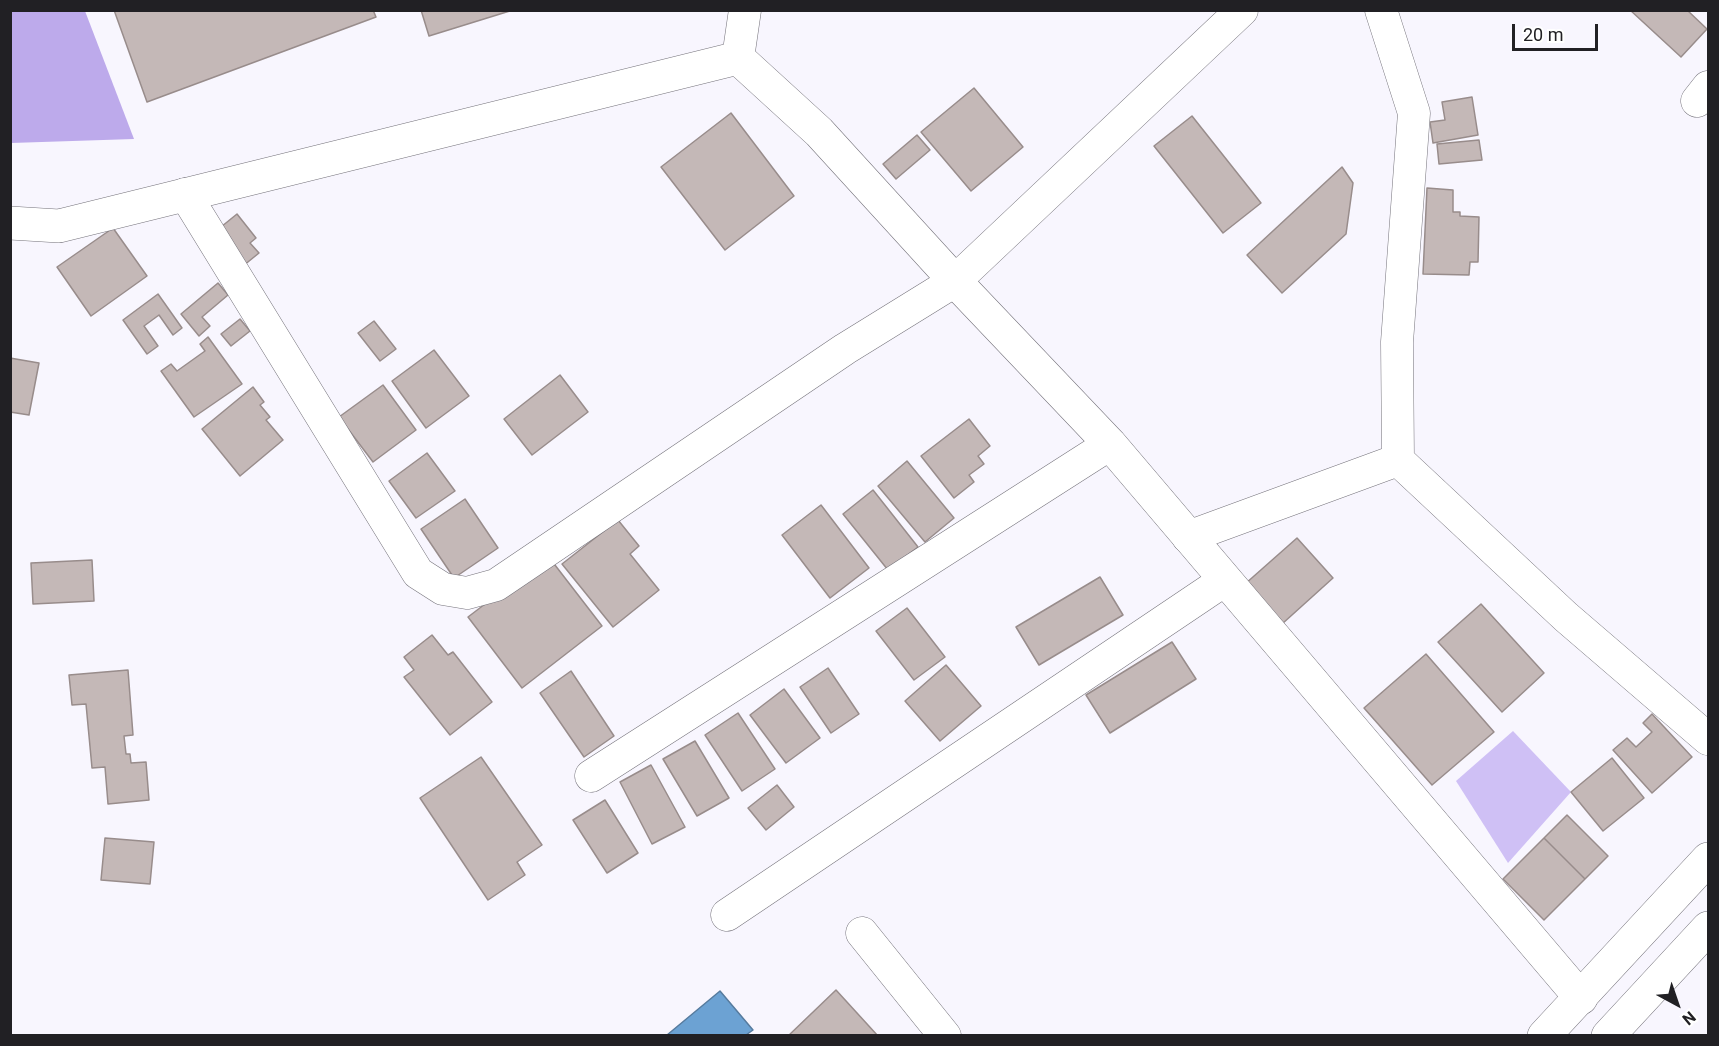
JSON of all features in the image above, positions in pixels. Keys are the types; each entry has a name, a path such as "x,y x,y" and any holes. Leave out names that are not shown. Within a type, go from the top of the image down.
{"main road":[{"path":"10,223 59,226 738,58 819,132 955,281 1110,444 1581,998"},
{"path":"1544,1035 1581,998 1708,859"},
{"path":"1608,1035 1708,928"}],"street":[{"path":"738,58 746,10"},
{"path":"185,194 418,573 443,589 467,593 496,585 836,355 955,281 1242,10"},
{"path":"1381,10 1414,113 1397,342 1398,460 1566,617 1708,739"},
{"path":"591,776 1110,444"},
{"path":"1188,537 1398,460"},
{"path":"727,915 1225,580"},
{"path":"862,933 945,1035"}],"shaded area":[{"path":"10,11 85,11 134,139 11,143"},
{"path":"1513,731 1571,792 1508,863 1456,781"}],"water":[{"path":"720,991 753,1030 746,1035 667,1035"}],"building":[{"path":"114,10 373,10 376,17 147,102"},
{"path":"421,10 513,10 429,36"},
{"path":"1630,10 1687,10 1707,29 1681,57"},
{"path":"974,88 1023,147 971,191 921,132"},
{"path":"1472,97 1478,135 1433,143 1430,122 1445,120 1442,102"},
{"path":"731,113 794,196 725,250 661,167"},
{"path":"1192,116 1261,203 1223,233 1154,146"},
{"path":"917,135 930,150 896,179 883,164"},
{"path":"1479,140 1482,160 1439,164 1437,144"},
{"path":"1342,167 1353,183 1346,234 1282,293 1247,255"},
{"path":"1427,188 1453,190 1453,212 1460,212 1460,216 1479,217 1478,262 1470,262 1469,275 1423,274"},
{"path":"237,214 256,238 250,243 259,253 243,266 216,231"},
{"path":"113,228 147,276 91,316 57,267"},
{"path":"218,283 228,295 202,317 210,326 199,336 181,314"},
{"path":"158,294 182,328 173,335 159,315 144,326 158,346 147,354 123,320"},
{"path":"240,319 250,331 231,346 221,334"},
{"path":"374,321 396,349 380,361 358,333"},
{"path":"208,337 242,384 194,417 161,371 171,364 177,371 205,351 200,344"},
{"path":"434,350 469,396 426,428 392,381"},
{"path":"10,358 39,363 29,415 10,412"},
{"path":"560,375 588,412 532,455 504,419"},
{"path":"383,385 416,430 373,462 339,417"},
{"path":"253,387 264,402 260,405 270,417 266,420 283,440 240,476 202,429"},
{"path":"969,419 990,446 978,456 984,464 969,475 974,482 954,498 921,456"},
{"path":"427,453 455,491 416,518 389,481"},
{"path":"907,461 954,518 925,542 878,486"},
{"path":"873,490 918,547 888,570 843,514"},
{"path":"465,499 498,548 454,578 421,529"},
{"path":"821,505 869,568 830,598 782,535"},
{"path":"618,520 639,546 630,554 659,590 613,627 562,564"},
{"path":"1297,538 1333,578 1282,624 1245,584"},
{"path":"548,556 602,626 522,688 468,617"},
{"path":"92,560 94,601 33,604 31,563"},
{"path":"1100,577 1123,615 1039,665 1016,627"},
{"path":"1481,604 1544,673 1502,712 1438,642"},
{"path":"907,608 945,657 914,680 876,631"},
{"path":"432,635 448,655 453,652 492,702 450,735 404,677 414,670 404,657"},
{"path":"1172,642 1196,679 1110,733 1086,695"},
{"path":"1426,654 1494,732 1432,785 1364,708"},
{"path":"946,665 981,706 940,741 905,701"},
{"path":"828,668 859,714 831,733 800,687"},
{"path":"128,670 133,735 124,736 126,754 130,754 131,763 146,762 149,800 108,804 105,767 92,768 86,704 72,705 69,675"},
{"path":"571,671 614,736 584,757 540,693"},
{"path":"784,689 820,738 786,763 750,715"},
{"path":"738,713 775,769 742,791 705,735"},
{"path":"1652,714 1692,757 1652,793 1613,750 1627,738 1636,747 1652,732 1643,723"},
{"path":"695,741 729,798 697,816 663,759"},
{"path":"481,757 542,845 517,862 525,875 488,900 420,798"},
{"path":"1612,758 1644,798 1603,831 1571,792"},
{"path":"651,765 685,827 652,844 620,782"},
{"path":"777,785 794,807 766,830 748,808"},
{"path":"605,800 638,853 607,873 573,820"},
{"path":"1567,815 1608,856 1585,879 1544,838"},
{"path":"105,838 154,842 150,884 101,880"},
{"path":"1544,838 1585,879 1544,920 1503,879"},
{"path":"836,990 878,1036 788,1036"}]}
